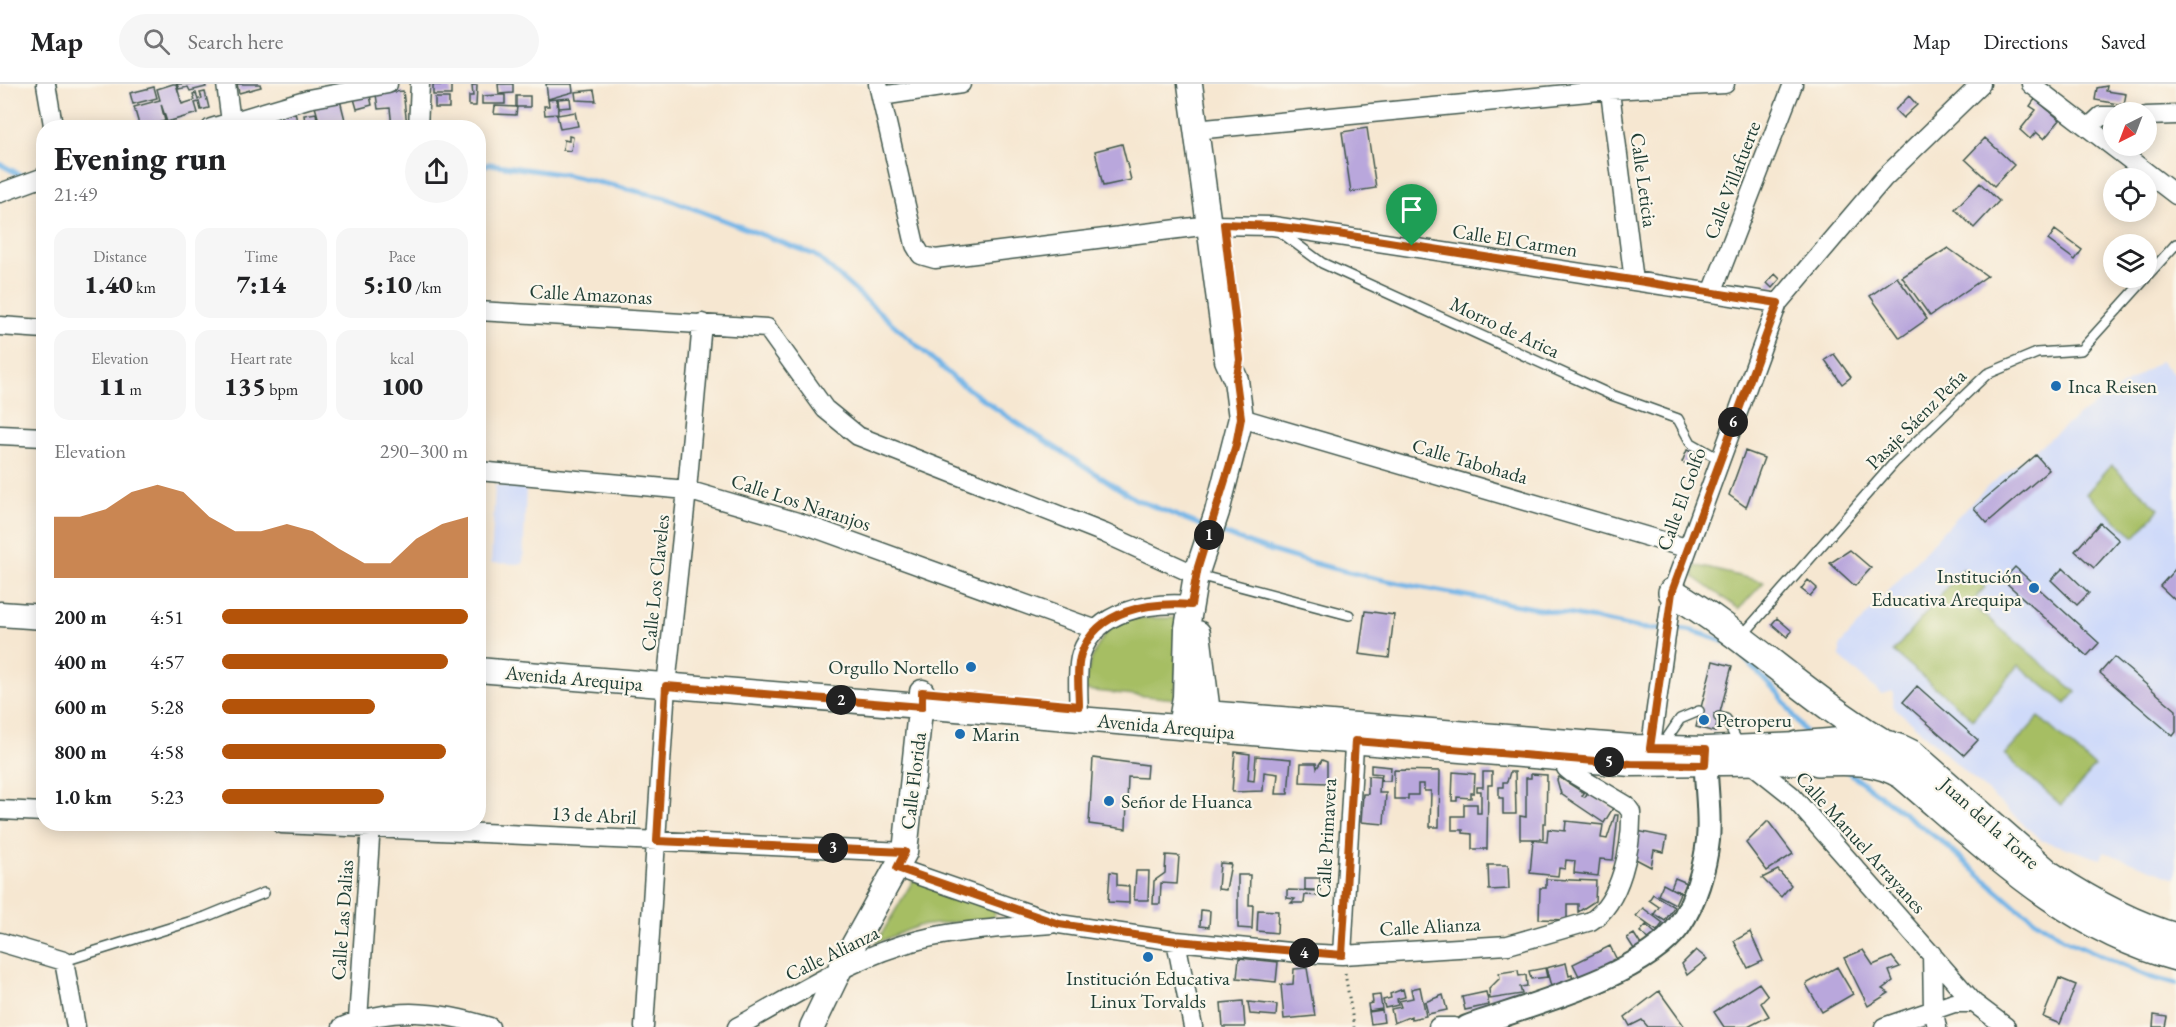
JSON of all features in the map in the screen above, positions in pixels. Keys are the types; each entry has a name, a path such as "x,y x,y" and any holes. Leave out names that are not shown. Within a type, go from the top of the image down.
{"main road":[{"path":"1181,719 1187,628 1197,571 1217,512 1241,418 1236,380 1240,360 1190,84"},
{"path":"1198,84 1200,130"},
{"path":"1191,605 1197,624 1208,721"},
{"path":"1670,605 1741,638 1800,685 1879,740"},
{"path":"0,614 36,616"},
{"path":"0,630 36,632"},
{"name":"Avenida Arequipa","path":"486,655 667,678 1079,713 1355,733 1706,757 1825,752"},
{"name":"Avenida Arequipa","path":"486,670 667,678"},
{"name":"Calle Florida","path":"901,860 922,700"},
{"name":"Avenida Arequipa","path":"1355,733 1563,759 1653,753"},
{"name":"Juan del la Torre","path":"1825,752 1879,740 1896,745 1912,754 2050,876 2074,891 2148,927 2176,937"},
{"name":"Juan del la Torre","path":"1825,752 1871,761 1902,775 2040,892 2066,909 2155,952 2176,957"},
{"path":"812,1027 838,971 901,860"}],"street":[{"path":"46,84 52,120"},
{"path":"226,84 231,120"},
{"path":"238,120 308,99 388,84"},
{"path":"418,120 420,84"},
{"path":"880,90 961,84"},
{"path":"1200,130 1609,87 1725,84"},
{"name":"Calle Villafuerte","path":"1712,293 1793,84"},
{"name":"Calle El Golfo","path":"1653,753 1661,660 1670,605 1686,548 1778,303 1884,178 1981,84"},
{"path":"2031,84 2050,90 2088,128 2176,195"},
{"name":"Calle Leticia","path":"1609,87 1635,281"},
{"name":"Calle El Carmen","path":"880,90 915,245 921,255 935,260 1217,224 1273,226 1778,303"},
{"path":"2157,116 2176,115"},
{"path":"2088,128 2103,116"},
{"path":"5,191 36,180"},
{"name":"Calle Amazonas","path":"486,311 767,327 825,409 858,436 1197,571"},
{"name":"Calle Los Claveles","path":"644,1027 667,678 702,323"},
{"path":"0,326 36,328"},
{"name":"Calle Tabohada","path":"1241,418 1686,548"},
{"path":"0,435 36,437"},
{"name":"Calle Los Naranjos","path":"486,472 687,490 801,523 1097,630"},
{"path":"1079,713 1080,655 1097,630 1128,609 1169,603 1191,605"},
{"name":"Calle Primavera","path":"1342,955 1355,733"},
{"name":"Calle Manuel Arrayanes","path":"1746,756 1791,795 1974,1003 2006,1027"},
{"path":"1467,1027 1608,976 1648,955 1678,927 1696,891 1708,839 1706,757"},
{"name":"Calle Alianza","path":"737,1027 838,971 884,951 948,933 1059,924 1176,941 1342,955 1508,945 1591,921 1603,913 1620,882 1631,812 1626,805 1572,773 1566,768 1563,759"},
{"path":"0,810 36,812"},
{"name":"Calle Las Dalias","path":"350,1024 370,831"},
{"name":"13 de Abril","path":"466,831 657,841 901,860"},
{"name":"Calle Alianza","path":"901,860 1059,924"},
{"path":"1176,941 1193,1027"},
{"path":"0,942 64,961 76,1027"},
{"path":"1932,954 1935,1018"},
{"path":"1884,1027 1935,1018 1954,1003 1974,1003"},
{"path":"350,1024 397,1019 426,1012 490,1027"},
{"path":"1438,1027 1454,1027"}],"lane":[{"name":"Morro de Arica","path":"1273,226 1322,263 1609,394 1678,419 1691,443 1719,459"},
{"name":"Pasaje Sáenz Peña","path":"2157,265 2176,244"},
{"name":"Pasaje Sáenz Peña","path":"1741,638 1894,463 1987,374 2037,352 2080,350 2136,288"},
{"path":"1197,571 1349,615"},
{"path":"1653,753 1680,719 1699,711"},
{"path":"1719,717 1726,719 1746,756"},
{"path":"64,961 205,916 264,893"}],"path":[{"path":"1342,955 1354,1027"}],"shaded area":[{"name":"Institución Educativa Arequipa","path":"2160,361 2176,376 2176,878 2104,852 2101,859 2041,840 1893,706 1893,691 1881,694 1840,657 1840,645 1943,531 1986,488 2078,416"},
{"path":"495,485 526,487 523,564 491,563"}],"green space":[{"path":"2111,465 2159,509 2135,537 2086,494"},
{"path":"1694,565 1764,582 1739,609 1694,577"},
{"path":"1963,569 1985,587 1971,604 2076,692 2066,704 2018,665 1973,719 1893,652"},
{"path":"1120,618 1179,618 1175,699 1084,690 1088,668 1095,651 1105,634"},
{"path":"2039,717 2095,767 2061,805 2005,755"},
{"path":"914,879 996,911 993,918 918,926 876,943"}],"building":[{"path":"176,84 182,104 195,100 193,94 196,93 198,100 202,98 200,93 205,92 209,108 201,110 199,102 195,103 198,113 166,120 161,104 165,120 138,120 134,107 160,100 157,89"},
{"path":"177,84 205,84 206,87 190,91 188,87 179,89"},
{"path":"237,84 260,84 261,87 239,93"},
{"path":"498,84 513,84 513,93 499,94"},
{"path":"546,84 572,84 573,92 548,99"},
{"path":"433,85 451,85 451,95 433,95"},
{"path":"472,85 477,85 476,106 469,106 469,96 473,96"},
{"path":"2107,86 2106,91 2126,94 2125,102 2095,100 2097,88"},
{"path":"154,87 157,98 133,104 130,93"},
{"path":"594,90 596,101 576,100 575,92"},
{"path":"369,91 372,105 357,109 353,95"},
{"path":"403,91 406,120 391,120 390,108 378,109 376,94"},
{"path":"505,95 505,104 482,104 482,96"},
{"path":"339,96 345,120 319,120 314,103"},
{"path":"516,96 530,96 530,107 516,107"},
{"path":"1909,96 1917,105 1903,118 1895,110"},
{"path":"435,98 449,98 449,108 435,108"},
{"path":"570,98 571,107 559,108 558,99"},
{"path":"557,99 558,114 545,115 544,106 549,106 548,100"},
{"path":"2035,99 2060,120 2044,139 2036,132 2030,139 2020,130 2036,110 2030,106"},
{"path":"495,106 517,107 516,115 494,114"},
{"path":"575,112 578,126 560,129 557,115"},
{"path":"295,113 297,120 281,120 280,117"},
{"path":"316,113 317,120 305,120 304,115"},
{"path":"1367,128 1376,188 1351,192 1342,132"},
{"path":"569,136 573,137 571,151 563,150 564,140 569,141"},
{"path":"1985,138 2014,165 1994,186 1965,159"},
{"path":"1122,144 1131,180 1103,186 1095,151"},
{"path":"1980,183 1999,201 1974,228 1955,209"},
{"path":"2055,230 2082,250 2075,260 2048,240"},
{"path":"1948,248 1987,276 1930,316 1902,277"},
{"path":"1775,274 1780,279 1772,288 1767,283"},
{"path":"1897,277 1927,319 1900,338 1870,296"},
{"path":"1834,354 1851,377 1842,384 1825,360"},
{"path":"1687,450 1698,455 1694,466 1682,462"},
{"path":"1745,451 1764,458 1746,507 1729,495"},
{"path":"2036,455 2049,470 1987,523 1974,508"},
{"path":"2100,523 2119,540 2094,568 2075,551"},
{"path":"1850,550 1871,568 1855,586 1830,563"},
{"path":"2015,567 2099,643 2087,656 2003,580"},
{"path":"2063,568 2089,593 2077,605 2051,580"},
{"path":"2176,568 2176,601 2160,586"},
{"path":"1808,580 1817,588 1810,596 1801,589"},
{"path":"1365,611 1394,615 1389,658 1359,654"},
{"path":"1777,618 1792,631 1787,637 1772,624"},
{"path":"2114,657 2176,710 2176,732 2173,736 2100,673"},
{"path":"1713,661 1732,666 1715,732 1696,727"},
{"path":"1917,686 1978,740 1964,755 1903,702"},
{"path":"1235,752 1250,754 1248,780 1254,781 1256,756 1291,759 1288,794 1276,794 1278,774 1264,772 1263,791 1232,792"},
{"name":"Señor de Huanca","path":"1093,758 1147,765 1146,778 1128,777 1126,829 1089,824"},
{"path":"1322,760 1327,762 1327,783 1300,782 1301,763 1316,763 1317,768"},
{"path":"1371,765 1391,767 1390,781 1381,781 1382,774 1371,773"},
{"path":"1394,770 1440,771 1439,827 1430,827 1431,791 1424,791 1424,784 1418,784 1418,795 1408,795 1408,799 1394,799"},
{"path":"1453,772 1475,774 1474,793 1471,793 1471,798 1457,797 1457,801 1452,801"},
{"path":"1483,772 1492,772 1492,785 1488,785 1487,849 1472,849 1472,834 1463,833 1463,830 1452,830 1452,816 1464,816 1464,804 1477,804 1477,813 1481,813 1481,791 1477,791 1477,787 1483,787"},
{"path":"1510,772 1515,772 1516,814 1503,814 1503,798 1499,798 1499,787 1503,787 1503,782 1507,782"},
{"path":"1531,774 1547,775 1546,823 1543,823 1543,839 1520,839 1520,816 1526,817 1526,778 1531,778"},
{"path":"1368,776 1380,777 1379,793 1386,793 1384,824 1361,822 1363,794 1368,794"},
{"path":"1559,777 1584,793 1582,796 1585,797 1588,792 1613,808 1604,823 1561,794 1557,780"},
{"path":"1615,815 1618,815 1613,860 1600,859 1598,876 1574,873 1575,861 1566,860 1565,869 1559,868 1558,876 1530,873 1533,840 1547,842 1548,829 1565,831 1566,821 1603,825 1601,838 1607,839"},
{"path":"1768,821 1793,854 1767,871 1746,843"},
{"path":"1637,831 1667,837 1664,852 1654,850 1651,867 1632,857"},
{"path":"1166,855 1179,856 1177,884 1161,883 1160,904 1153,904 1154,881 1165,873"},
{"path":"1220,863 1231,864 1226,890 1218,889"},
{"path":"1488,865 1508,865 1509,889 1489,890"},
{"path":"1778,870 1791,885 1781,897 1762,878"},
{"path":"1136,871 1149,871 1148,900 1134,900"},
{"path":"1110,872 1117,873 1117,885 1129,886 1129,903 1108,902"},
{"path":"1238,875 1250,875 1249,905 1253,905 1252,929 1238,928"},
{"path":"1305,878 1320,878 1320,890 1305,890"},
{"path":"1675,878 1687,883 1682,893 1671,888"},
{"path":"1546,879 1596,881 1595,901 1578,912 1578,904 1567,904 1567,920 1539,919 1540,888 1546,888"},
{"path":"1663,884 1680,893 1675,904 1658,895"},
{"path":"1287,890 1320,891 1320,896 1305,895 1304,903 1291,903 1295,899 1287,898"},
{"path":"1653,894 1674,907 1665,921 1654,914 1659,907 1649,900"},
{"path":"1643,908 1663,923 1657,931 1636,916"},
{"path":"1201,910 1210,911 1209,927 1200,926"},
{"path":"1258,910 1278,911 1277,933 1257,931"},
{"path":"1646,925 1655,933 1650,940 1640,932"},
{"path":"1750,932 1763,961 1748,968 1734,941"},
{"path":"1634,934 1641,945 1634,949 1627,938"},
{"path":"1610,946 1617,960 1580,978 1573,964"},
{"path":"1696,950 1707,959 1687,975 1682,964"},
{"path":"1863,950 1873,965 1892,957 1900,967 1889,971 1893,981 1882,989 1889,993 1868,1006 1844,958"},
{"path":"1239,958 1278,962 1276,982 1237,978"},
{"path":"1566,963 1569,976 1572,975 1573,981 1551,986 1546,968"},
{"path":"1837,967 1853,994 1822,1012 1806,984"},
{"path":"1307,968 1315,1016 1284,1019 1281,985 1293,984 1294,969"},
{"path":"1545,968 1547,977 1531,979 1529,971"},
{"path":"1518,970 1519,976 1526,975 1527,986 1520,987 1522,994 1490,999 1489,989 1500,978 1499,973"},
{"path":"2059,978 2076,985 2060,1024 2043,1017"},
{"path":"1759,983 1768,996 1761,1003 1769,1016 1748,1027 1724,1027 1714,1012"},
{"path":"1420,987 1426,1016 1411,1019 1411,1016 1394,1023 1391,1009 1401,1007 1399,1001 1413,998 1411,989"},
{"path":"1403,989 1405,997 1397,999 1398,1005 1385,1008 1383,1000 1391,998 1390,994"},
{"path":"1659,991 1685,1027 1648,1027 1642,1020 1630,1026 1625,1017"},
{"path":"1486,992 1489,1005 1465,1010 1462,997"},
{"path":"1380,995 1382,1009 1369,1011 1368,1004 1373,1003 1372,996"},
{"path":"1443,995 1447,1010 1428,1014 1425,1002"},
{"path":"1243,1001 1245,1027 1223,1027 1221,1003"},
{"path":"1248,1002 1277,1005 1276,1016 1250,1014"},
{"path":"1382,1010 1384,1022 1371,1024 1369,1012"},
{"path":"2154,1015 2167,1017 2165,1027 2153,1027"}],"waterway":[{"path":"0,164 28,179"},
{"path":"486,165 567,175 666,198 815,255 956,380 1005,415 1135,499 1205,527"},
{"path":"1217,531 1319,565 1370,577 1641,628 1685,630 1727,643"},
{"path":"1741,655 1779,694 1807,735"},
{"path":"1847,771 1941,841 2015,906 2064,939 2149,977 2176,984"}],"place":[{"name":"Inca Reisen","path":"2056,386"},
{"name":"Institución Educativa Arequipa","path":"2034,588"},
{"name":"Orgullo Nortello","path":"971,667"},
{"name":"Petroperu","path":"1704,720"},
{"name":"Marin","path":"960,734"},
{"name":"Señor de Huanca","path":"1109,801"},
{"name":"Institución Educativa Linux Torvalds","path":"1148,957"}],"route":[{"path":"1224,224 1273,226 1412,246 1778,303 1686,548 1672,592 1667,617 1650,748 1706,749 1705,765 1631,764 1355,741 1342,955 1176,941 1059,924 897,868 905,852 657,841 666,686 922,707 922,692 1079,706 1080,655 1097,630 1128,609 1169,603 1191,605 1198,567 1217,512 1236,445 1241,418 1236,380 1240,360 1224,224"}]}
